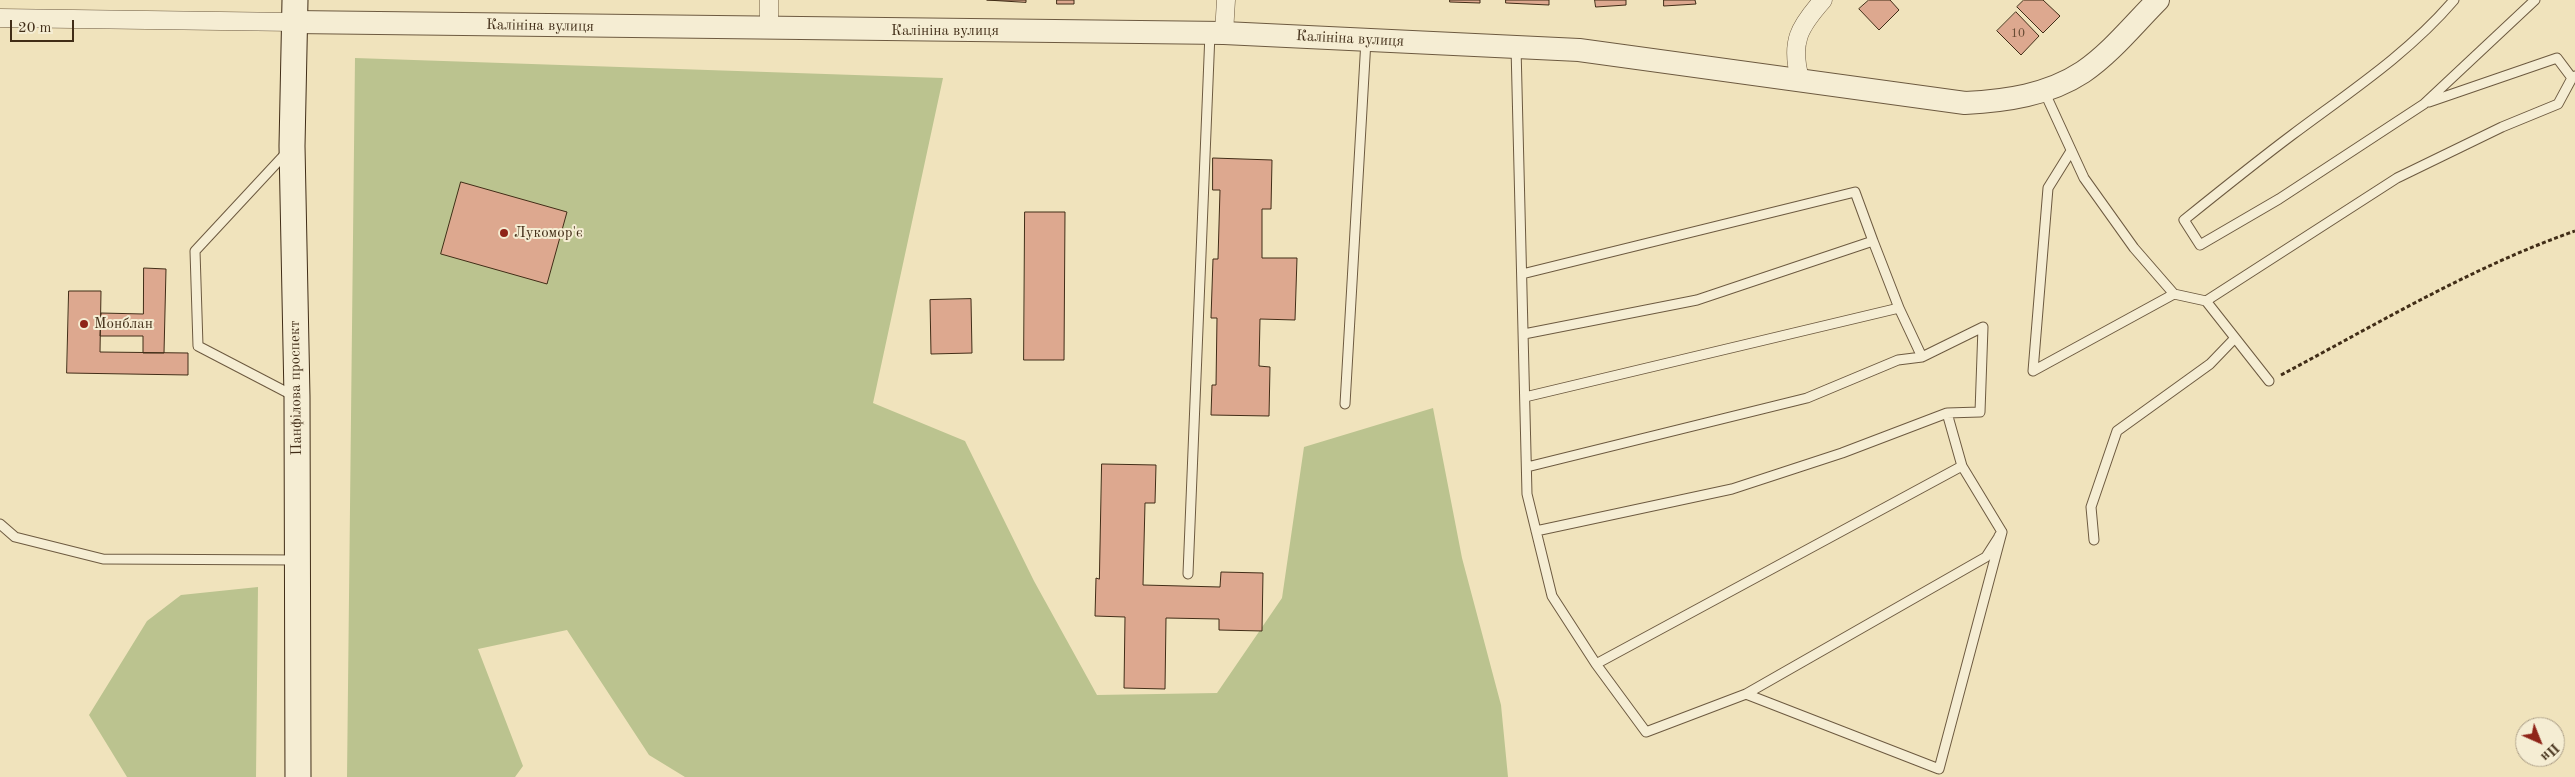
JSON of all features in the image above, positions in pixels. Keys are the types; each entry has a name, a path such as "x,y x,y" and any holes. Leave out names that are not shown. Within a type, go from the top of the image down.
{"main road":[{"name":"Панфілова проспект","path":"294,11 292,146 297,397 298,777"}],"street":[{"path":"769,0 769,29"},
{"path":"1217,33 1226,0"},
{"path":"1800,79 1795,59 1798,38 1807,18 1823,0"},
{"name":"Калініна вулиця","path":"0,18 294,11 769,29 1217,33 1578,50 1965,103 1998,101 2043,90 2083,72 2105,54 2158,0"}],"lane":[{"path":"2454,0 2434,24 2374,75 2291,136 2184,220 2200,245 2280,198 2424,104 2535,0"},
{"path":"1188,574 1217,33"},
{"path":"1345,404 1366,40"},
{"path":"1516,47 1527,494 1552,596 1596,664 1646,732 1746,694 1986,558 2002,532"},
{"path":"2206,301 2398,178 2502,127 2558,104 2573,77 2557,58 2424,104"},
{"path":"2043,90 2084,178 2134,248 2174,294 2206,301 2270,381"},
{"path":"292,146 195,251 198,346 297,397"},
{"path":"2071,151 2048,188 2033,371 2174,294"},
{"path":"1522,274 1855,192 1899,308 1922,357"},
{"path":"1524,334 1697,300 1873,240"},
{"path":"1525,397 1899,308"},
{"path":"1527,467 1807,398 1898,360 1922,357 1983,327 1980,412 1947,413 1842,453 1732,489 1536,530"},
{"path":"2094,540 2091,507 2117,431 2210,364 2235,338"},
{"path":"1746,694 1939,769 2002,532 1962,466 1947,413"},
{"path":"1596,664 1962,466"},
{"path":"0,524 15,537 103,559 296,560"}],"path":[{"path":"2270,381 2438,292 2533,245 2575,231"}],"green space":[{"path":"355,58 943,78 873,403 965,441 1034,581 1097,695 1217,693 1282,598 1304,447 1433,408 1462,558 1501,705 1508,777 685,777 649,755 567,630 478,649 523,766 515,777 347,777"},
{"path":"258,587 256,777 127,777 89,715 147,621 181,595"}],"building":[{"path":"987,0 1026,0 1026,2"},
{"path":"1057,0 1074,0 1074,4 1057,4"},
{"path":"1450,0 1480,0 1480,3 1450,2"},
{"path":"1506,0 1549,0 1549,5 1506,3"},
{"path":"1595,0 1626,0 1626,5 1596,7"},
{"path":"1664,0 1695,0 1696,4 1664,6"},
{"path":"1869,0 1890,0 1899,10 1879,30 1859,9"},
{"path":"2024,0 2043,0 2060,16 2043,33 2017,7"},
{"path":"2016,12 2039,36 2021,55 1997,31"},
{"path":"1213,158 1272,160 1271,209 1262,209 1262,258 1297,258 1295,320 1260,319 1259,366 1270,367 1269,416 1211,415 1212,385 1216,385 1217,318 1211,318 1213,259 1218,259 1220,190 1213,190"},
{"name":"Лукомор'є","path":"461,182 567,212 547,284 441,254"},
{"path":"1025,212 1065,212 1064,360 1024,360"},
{"path":"144,268 166,269 164,353 143,353 143,336 100,336 101,313 143,314"},
{"name":"Монблан","path":"69,291 101,291 100,352 188,353 188,375 67,373"},
{"path":"971,299 972,353 931,354 930,300"},
{"path":"1102,464 1156,465 1155,503 1145,503 1143,585 1220,587 1221,572 1263,573 1262,631 1219,630 1219,619 1166,618 1165,689 1124,688 1125,617 1095,616 1096,578 1099,579"}],"place":[{"name":"Лукомор'є","path":"504,233"},
{"name":"Монблан","path":"84,324"}]}
